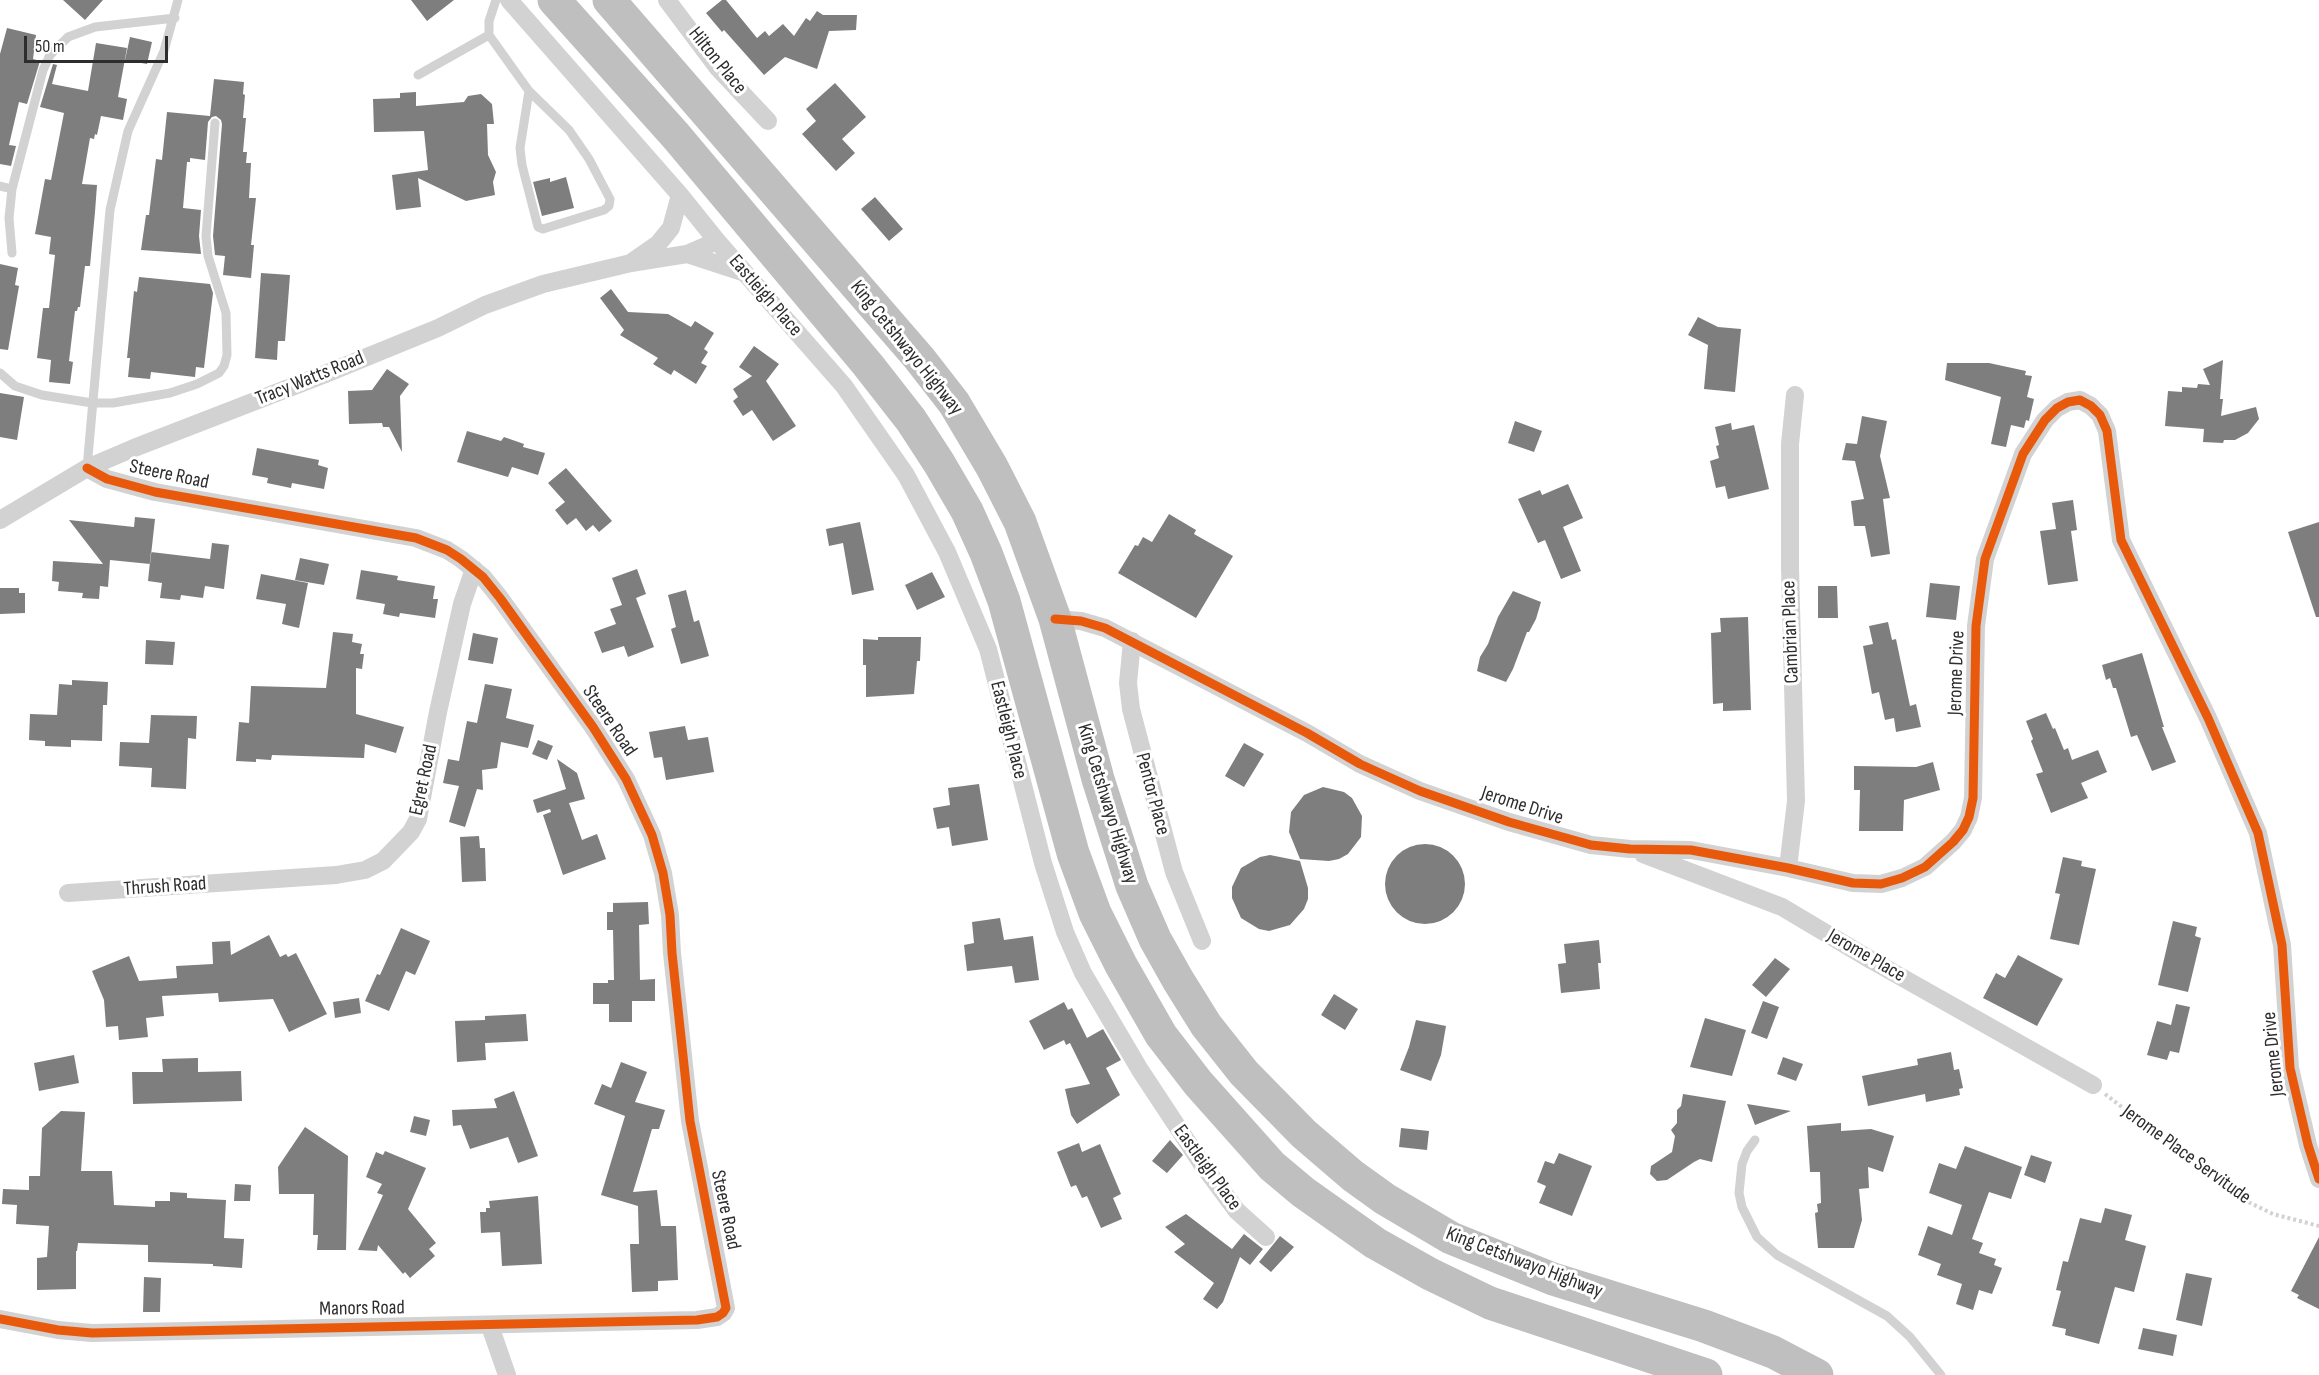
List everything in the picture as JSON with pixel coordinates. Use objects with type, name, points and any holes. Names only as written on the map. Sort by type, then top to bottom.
[{"type":"highway","name":"King Cetshwayo Highway","points":[[554,0],[676,136],[868,364],[911,420],[939,463],[967,511],[1004,601],[1073,853],[1095,913],[1121,965],[1161,1035],[1198,1083],[1272,1166],[1303,1192],[1375,1243],[1430,1274],[1490,1303],[1706,1375]]},
{"type":"highway","name":"King Cetshwayo Highway","points":[[609,0],[893,327],[954,403],[992,467],[1020,522],[1055,619],[1098,779],[1144,917],[1166,959],[1206,1025],[1269,1100],[1353,1176],[1385,1199],[1451,1238],[1553,1279],[1704,1326],[1773,1352],[1817,1375]]},
{"type":"street","points":[[509,0],[680,195],[717,241]]},
{"type":"street","name":"Hilton Place","points":[[667,0],[718,68],[768,121]]},
{"type":"street","name":"Tracy Watts Road","points":[[631,263],[658,244],[666,235],[671,228],[680,195]]},
{"type":"street","name":"Tracy Watts Road","points":[[0,520],[87,468],[438,328],[485,305],[543,284],[631,263],[687,254],[717,241]]},
{"type":"street","name":"Eastleigh Place","points":[[717,241],[844,386],[906,475],[947,552],[988,649],[1043,863],[1065,932],[1083,973],[1140,1070],[1203,1164],[1237,1211],[1266,1238]]},
{"type":"street","points":[[687,254],[744,273]]},
{"type":"street","name":"Cambrian Place","points":[[1788,868],[1796,801],[1790,567],[1790,444],[1796,395]]},
{"type":"street","name":"Jerome Drive","points":[[1055,619],[1080,621],[1105,628],[1307,733],[1360,764],[1420,791],[1557,837],[1591,845],[1630,849],[1691,850],[1853,883],[1881,884],[1902,878],[1925,867],[1953,842],[1963,830],[1969,817],[1973,798],[1976,626],[1986,559],[2023,454],[2044,420],[2057,408],[2068,402],[2080,400],[2100,415],[2107,431],[2121,540],[2208,718],[2258,833],[2282,945],[2290,1068],[2308,1145],[2319,1179]]},
{"type":"street","name":"Steere Road","points":[[87,468],[107,479],[155,492],[416,538],[447,550],[474,569],[500,598],[593,727],[626,779],[652,835],[663,873],[670,915],[690,1121],[698,1171],[721,1278],[726,1308],[723,1313]]},
{"type":"street","name":"Egret Road","points":[[262,880],[336,876],[364,870],[383,861],[411,832],[418,819],[438,712],[462,604],[474,569]]},
{"type":"street","name":"Pentor Place","points":[[1132,641],[1128,682],[1131,709],[1174,872],[1202,941]]},
{"type":"street","name":"Jerome Place","points":[[1630,849],[1782,907],[2093,1085]]},
{"type":"street","name":"Thrush Road","points":[[68,893],[262,880]]},
{"type":"street","name":"Manors Road","points":[[0,1318],[58,1330],[92,1333],[697,1320],[717,1317],[723,1313]]},
{"type":"street","points":[[490,1326],[507,1375]]},
{"type":"lane","points":[[87,468],[110,210],[128,131],[155,74],[178,0]]},
{"type":"lane","points":[[496,0],[489,21],[489,34],[529,91],[569,130],[589,159],[610,199],[609,206],[604,210],[543,230],[538,227],[522,165],[520,148],[529,91]]},
{"type":"lane","points":[[12,254],[9,218],[12,189],[43,70],[50,55],[68,37],[95,27],[174,18]]},
{"type":"lane","points":[[418,75],[489,34]]},
{"type":"lane","points":[[0,373],[15,386],[26,390],[92,404],[170,393],[219,373],[227,355],[226,313],[208,256],[206,236],[215,123]]},
{"type":"lane","points":[[0,186],[12,189]]},
{"type":"lane","points":[[1755,1140],[1742,1164],[1739,1193],[1742,1207],[1757,1237],[1777,1255],[1887,1316],[1910,1337],[1941,1375]]},
{"type":"building","points":[[63,0],[103,0],[85,20]]},
{"type":"building","points":[[411,0],[454,0],[427,21]]},
{"type":"building","points":[[722,0],[726,0],[757,38],[765,31],[769,36],[783,24],[794,36],[806,18],[810,21],[817,11],[823,15],[857,15],[856,30],[829,31],[817,69],[785,57],[764,75],[706,13]]},
{"type":"building","points":[[7,28],[36,35],[33,59],[40,61],[27,104],[19,102],[9,145],[16,146],[11,166],[0,164],[0,54]]},
{"type":"building","points":[[130,37],[152,42],[147,64],[125,60]]},
{"type":"building","points":[[96,43],[127,48],[118,97],[127,99],[123,120],[101,116],[97,135],[95,134],[94,139],[90,138],[82,184],[97,185],[90,266],[85,266],[80,307],[75,311],[69,361],[73,362],[70,384],[49,382],[51,360],[37,358],[43,308],[49,308],[55,255],[49,254],[51,237],[35,234],[45,179],[51,180],[64,113],[40,107],[53,64],[57,65],[52,84],[88,91]]},
{"type":"building","points":[[214,79],[244,82],[243,118],[246,118],[243,152],[247,152],[246,163],[251,163],[249,198],[256,198],[251,245],[254,245],[251,278],[223,275],[225,256],[215,255],[213,236],[222,124],[216,116],[208,122],[205,160],[190,158],[190,162],[187,162],[183,208],[201,210],[199,236],[201,254],[141,250],[146,215],[149,215],[156,159],[162,160],[167,112],[210,116]]},
{"type":"building","points":[[835,83],[866,117],[842,139],[855,153],[836,171],[802,134],[816,121],[806,109]]},
{"type":"building","points":[[416,92],[416,106],[464,102],[468,96],[481,94],[492,104],[494,124],[487,124],[488,155],[496,172],[493,182],[495,195],[466,201],[418,178],[421,207],[396,210],[392,175],[428,170],[424,131],[374,132],[373,99],[400,98],[400,93]]},
{"type":"building","points":[[566,177],[574,208],[542,216],[533,182],[550,178],[550,182]]},
{"type":"building","points":[[875,197],[903,229],[889,241],[861,209]]},
{"type":"building","points":[[0,264],[18,268],[15,285],[19,286],[8,350],[0,349]]},
{"type":"building","points":[[261,273],[290,275],[285,341],[278,341],[277,360],[255,358]]},
{"type":"building","points":[[139,277],[210,284],[213,293],[204,368],[196,367],[195,377],[151,372],[150,379],[128,377],[130,358],[127,358],[134,291],[137,292]]},
{"type":"building","points":[[611,289],[628,312],[668,314],[691,327],[695,321],[714,333],[704,349],[708,352],[701,363],[707,366],[696,384],[674,370],[671,375],[653,364],[658,358],[620,335],[624,330],[600,298]]},
{"type":"building","points":[[1698,317],[1718,327],[1741,329],[1735,392],[1704,389],[1708,345],[1688,335]]},
{"type":"building","points":[[754,346],[779,364],[766,381],[796,426],[773,441],[752,410],[743,416],[733,401],[738,397],[733,389],[752,376],[739,367]]},
{"type":"building","points":[[2223,360],[2221,416],[2256,407],[2259,419],[2248,433],[2235,440],[2224,440],[2223,443],[2203,442],[2204,429],[2165,426],[2168,391],[2182,392],[2182,387],[2197,388],[2198,384],[2210,385],[2203,369]]},
{"type":"building","points":[[1947,363],[1989,363],[2026,371],[2025,375],[2032,376],[2027,397],[2034,399],[2029,421],[2026,420],[2024,428],[2011,425],[2006,447],[1991,444],[2001,397],[1945,380]]},
{"type":"building","points":[[387,369],[409,384],[400,396],[402,452],[389,427],[383,427],[382,423],[349,424],[348,391],[372,390]]},
{"type":"building","points":[[0,393],[24,397],[17,440],[0,437]]},
{"type":"building","points":[[1862,416],[1887,421],[1880,456],[1890,498],[1883,499],[1890,554],[1871,557],[1865,526],[1854,526],[1851,501],[1864,499],[1855,461],[1842,460],[1846,443],[1857,444]]},
{"type":"building","points":[[1515,421],[1542,431],[1534,452],[1508,443]]},
{"type":"building","points":[[1731,423],[1732,430],[1754,425],[1769,489],[1728,499],[1725,486],[1716,488],[1710,461],[1719,458],[1715,427]]},
{"type":"building","points":[[467,431],[501,441],[504,437],[524,444],[523,447],[545,453],[538,475],[512,467],[508,477],[457,462]]},
{"type":"building","points":[[257,448],[319,460],[318,465],[328,468],[324,489],[292,483],[291,488],[267,483],[268,478],[252,475]]},
{"type":"building","points":[[566,468],[612,521],[599,532],[593,525],[586,531],[576,518],[567,525],[555,510],[565,502],[548,483]]},
{"type":"building","points":[[1568,484],[1583,518],[1563,527],[1581,571],[1561,579],[1545,540],[1538,543],[1518,499],[1540,490],[1542,495]]},
{"type":"building","points":[[2073,500],[2077,530],[2071,531],[2078,581],[2048,585],[2040,531],[2056,529],[2052,503]]},
{"type":"building","points":[[1169,514],[1196,530],[1194,534],[1233,556],[1196,618],[1118,573],[1135,545],[1138,546],[1143,537],[1152,542]]},
{"type":"building","points":[[135,517],[155,519],[150,564],[110,560],[108,587],[100,586],[99,599],[82,598],[83,593],[58,591],[59,582],[52,581],[53,561],[103,564],[69,520],[134,527]]},
{"type":"building","points":[[860,522],[874,590],[852,595],[843,543],[829,546],[826,529]]},
{"type":"building","points":[[2319,522],[2319,617],[2316,617],[2288,532]]},
{"type":"building","points":[[212,543],[229,545],[224,589],[205,586],[203,598],[181,595],[180,600],[160,598],[162,583],[148,581],[151,552],[210,559]]},
{"type":"building","points":[[300,558],[329,564],[324,585],[295,580]]},
{"type":"building","points":[[637,569],[646,594],[636,598],[654,647],[628,657],[624,646],[602,653],[594,632],[616,624],[610,609],[622,605],[612,578]]},
{"type":"building","points":[[361,570],[398,576],[397,580],[435,586],[433,599],[438,599],[435,618],[400,613],[399,617],[383,614],[385,604],[356,599]]},
{"type":"building","points":[[932,572],[945,597],[917,610],[905,585]]},
{"type":"building","points":[[261,574],[308,583],[299,628],[282,624],[286,604],[256,599]]},
{"type":"building","points":[[1930,583],[1960,586],[1956,620],[1926,617]]},
{"type":"building","points":[[1818,586],[1837,586],[1838,618],[1818,618]]},
{"type":"building","points":[[0,588],[19,588],[19,593],[25,593],[25,613],[0,614]]},
{"type":"building","points":[[686,590],[694,622],[699,620],[709,656],[681,664],[671,629],[676,627],[668,595]]},
{"type":"building","points":[[1513,591],[1541,602],[1536,619],[1527,632],[1506,682],[1477,671],[1480,657],[1488,644],[1498,617]]},
{"type":"building","points":[[1748,617],[1751,710],[1723,711],[1723,703],[1713,704],[1711,633],[1721,632],[1720,618]]},
{"type":"building","points":[[1888,622],[1892,640],[1896,639],[1910,706],[1916,704],[1921,727],[1896,732],[1894,718],[1885,720],[1879,692],[1872,694],[1863,646],[1873,644],[1869,626]]},
{"type":"building","points":[[333,632],[353,634],[352,642],[362,644],[360,654],[364,654],[362,669],[356,668],[356,714],[404,727],[396,753],[365,744],[364,758],[272,755],[271,760],[236,761],[239,722],[249,723],[251,686],[326,688]]},
{"type":"building","points":[[473,633],[498,638],[493,664],[468,660]]},
{"type":"building","points":[[878,637],[921,637],[920,661],[917,661],[914,694],[866,697],[863,639],[878,640]]},
{"type":"building","points":[[146,640],[175,642],[173,665],[145,664]]},
{"type":"building","points":[[2142,653],[2164,727],[2162,727],[2176,762],[2152,771],[2137,735],[2131,737],[2116,688],[2113,688],[2110,678],[2106,680],[2102,665]]},
{"type":"building","points":[[72,680],[108,682],[107,705],[103,705],[102,741],[71,740],[71,747],[45,746],[45,741],[29,740],[30,714],[57,715],[59,684],[72,685]]},
{"type":"building","points":[[485,684],[512,689],[506,718],[534,725],[528,748],[501,742],[497,768],[482,770],[483,790],[477,789],[465,827],[449,822],[459,786],[443,783],[448,759],[459,761],[467,721],[477,723]]},
{"type":"building","points":[[2046,713],[2064,750],[2068,748],[2072,760],[2098,750],[2107,772],[2081,783],[2088,798],[2051,813],[2036,774],[2043,772],[2026,721]]},
{"type":"building","points":[[151,715],[197,716],[196,739],[188,738],[186,789],[151,787],[152,768],[119,766],[120,742],[149,743]]},
{"type":"building","points":[[685,726],[688,740],[708,737],[714,772],[666,780],[662,757],[654,758],[649,732]]},
{"type":"building","points":[[538,740],[553,746],[547,760],[532,754]]},
{"type":"building","points":[[1244,743],[1264,754],[1244,787],[1225,776]]},
{"type":"building","points":[[557,759],[577,773],[585,799],[569,803],[582,840],[597,834],[606,859],[563,875],[543,815],[551,812],[550,809],[537,813],[533,800],[566,789]]},
{"type":"building","points":[[1933,762],[1940,790],[1904,800],[1903,831],[1859,831],[1860,790],[1854,790],[1854,766],[1916,767]]},
{"type":"building","points":[[979,784],[988,840],[952,846],[949,827],[937,829],[933,808],[950,805],[948,788]]},
{"type":"building","points":[[1323,787],[1344,792],[1352,798],[1362,816],[1361,837],[1348,854],[1339,859],[1329,861],[1300,859],[1289,832],[1291,812],[1304,795]]},
{"type":"building","points":[[479,836],[480,848],[485,848],[486,881],[462,882],[460,837]]},
{"type":"building","points":[[1425,844],[1440,847],[1453,856],[1462,869],[1465,884],[1462,899],[1453,912],[1440,921],[1425,924],[1410,921],[1397,912],[1388,899],[1385,884],[1388,869],[1397,856],[1410,847]]},
{"type":"building","points":[[1270,855],[1300,861],[1308,888],[1308,899],[1304,909],[1290,925],[1269,931],[1259,929],[1241,918],[1232,898],[1232,887],[1241,868],[1260,857]]},
{"type":"building","points":[[2063,857],[2082,861],[2081,866],[2096,869],[2079,945],[2050,939],[2060,894],[2055,893]]},
{"type":"building","points":[[648,902],[649,924],[639,925],[640,980],[655,979],[655,1001],[632,1001],[632,1022],[609,1022],[609,1004],[593,1004],[593,983],[608,983],[608,980],[614,980],[613,930],[607,930],[607,912],[613,912],[613,903]]},
{"type":"building","points":[[1000,918],[1004,940],[1033,936],[1039,980],[1015,983],[1012,966],[967,971],[964,945],[974,943],[972,922]]},
{"type":"building","points":[[2173,921],[2197,927],[2195,936],[2201,938],[2188,992],[2158,985]]},
{"type":"building","points":[[401,928],[430,941],[415,975],[406,971],[389,1011],[365,1001],[377,974],[380,975]]},
{"type":"building","points":[[269,935],[280,957],[286,954],[288,957],[296,953],[327,1014],[289,1032],[273,999],[219,1002],[218,993],[162,996],[164,1016],[146,1018],[148,1037],[119,1040],[118,1026],[106,1027],[104,1000],[92,971],[129,956],[139,981],[177,978],[176,966],[213,964],[212,942],[230,941],[231,955]]},
{"type":"building","points":[[1599,940],[1600,989],[1561,993],[1558,964],[1566,963],[1564,944]]},
{"type":"building","points":[[2018,955],[2063,979],[2037,1026],[1983,998],[1996,973],[2005,978]]},
{"type":"building","points":[[1775,958],[1790,969],[1766,997],[1752,985]]},
{"type":"building","points":[[1334,994],[1358,1009],[1345,1030],[1321,1015]]},
{"type":"building","points":[[359,998],[361,1013],[335,1018],[333,1002]]},
{"type":"building","points":[[1763,1001],[1779,1007],[1767,1039],[1751,1033]]},
{"type":"building","points":[[1064,1002],[1068,1010],[1072,1008],[1087,1038],[1103,1029],[1121,1060],[1106,1068],[1120,1095],[1077,1124],[1071,1115],[1065,1089],[1090,1084],[1070,1043],[1066,1045],[1064,1040],[1044,1050],[1029,1021]]},
{"type":"building","points":[[2176,1004],[2190,1007],[2179,1053],[2170,1051],[2167,1060],[2147,1055],[2157,1021],[2171,1025]]},
{"type":"building","points":[[526,1014],[528,1041],[485,1043],[486,1060],[457,1062],[455,1021],[485,1020],[485,1016]]},
{"type":"building","points":[[1705,1018],[1746,1030],[1732,1076],[1690,1067]]},
{"type":"building","points":[[1416,1020],[1446,1026],[1441,1055],[1431,1081],[1400,1070]]},
{"type":"building","points":[[1951,1052],[1954,1070],[1959,1069],[1963,1088],[1959,1089],[1960,1095],[1926,1102],[1925,1094],[1868,1106],[1862,1076],[1918,1065],[1917,1059]]},
{"type":"building","points":[[74,1055],[79,1083],[39,1091],[34,1063]]},
{"type":"building","points":[[1783,1057],[1803,1064],[1796,1081],[1777,1074]]},
{"type":"building","points":[[198,1058],[198,1072],[241,1071],[242,1101],[133,1104],[132,1072],[163,1072],[162,1059]]},
{"type":"building","points":[[621,1062],[647,1072],[635,1102],[665,1110],[659,1129],[652,1129],[633,1192],[657,1190],[661,1226],[676,1226],[678,1280],[658,1281],[658,1291],[632,1292],[630,1244],[639,1244],[638,1206],[601,1195],[625,1116],[594,1104],[602,1084],[611,1088]]},
{"type":"building","points":[[514,1091],[538,1156],[518,1163],[508,1137],[470,1149],[461,1125],[453,1126],[452,1110],[497,1108],[494,1099]]},
{"type":"building","points":[[1683,1094],[1726,1101],[1712,1162],[1700,1159],[1667,1180],[1657,1181],[1650,1174],[1651,1166],[1672,1152],[1675,1136],[1671,1130],[1677,1123],[1677,1110],[1681,1106]]},
{"type":"building","points":[[1747,1104],[1791,1111],[1755,1125]]},
{"type":"building","points":[[61,1111],[85,1112],[81,1171],[112,1171],[114,1205],[155,1207],[155,1201],[170,1201],[170,1192],[187,1193],[187,1198],[226,1200],[224,1238],[244,1239],[242,1268],[213,1266],[213,1264],[148,1262],[148,1245],[78,1243],[76,1289],[37,1290],[37,1258],[47,1257],[49,1226],[16,1224],[17,1205],[2,1204],[3,1189],[29,1190],[29,1176],[40,1176],[42,1128]]},
{"type":"building","points":[[414,1116],[430,1120],[426,1136],[410,1132]]},
{"type":"building","points":[[1841,1123],[1841,1131],[1871,1129],[1894,1136],[1883,1172],[1868,1167],[1869,1188],[1859,1189],[1862,1220],[1854,1248],[1818,1248],[1815,1213],[1818,1212],[1817,1204],[1821,1203],[1820,1172],[1810,1172],[1807,1126]]},
{"type":"building","points":[[305,1127],[348,1156],[346,1250],[317,1250],[318,1235],[313,1235],[314,1194],[279,1194],[278,1167]]},
{"type":"building","points":[[1401,1128],[1429,1131],[1427,1150],[1399,1147]]},
{"type":"building","points":[[1170,1140],[1183,1155],[1167,1173],[1152,1161]]},
{"type":"building","points":[[1079,1143],[1082,1152],[1100,1144],[1121,1194],[1113,1198],[1122,1219],[1101,1228],[1087,1196],[1082,1198],[1076,1185],[1071,1187],[1057,1152]]},
{"type":"building","points":[[1965,1146],[2022,1167],[2011,1199],[1989,1192],[1972,1239],[1983,1243],[1979,1253],[1996,1259],[1994,1265],[2002,1268],[1992,1294],[1979,1290],[1973,1310],[1956,1304],[1962,1284],[1937,1275],[1941,1264],[1918,1255],[1928,1226],[1952,1235],[1962,1205],[1929,1193],[1939,1163],[1956,1169]]},
{"type":"building","points":[[385,1151],[426,1168],[408,1209],[436,1243],[429,1249],[435,1256],[410,1278],[405,1272],[403,1274],[378,1245],[377,1251],[358,1250],[383,1195],[377,1193],[382,1184],[366,1177],[376,1152],[383,1155]]},
{"type":"building","points":[[1559,1153],[1592,1166],[1572,1216],[1539,1203],[1546,1186],[1537,1182],[1545,1161],[1554,1164]]},
{"type":"building","points":[[2031,1155],[2052,1162],[2045,1183],[2024,1175]]},
{"type":"building","points":[[235,1184],[251,1185],[250,1201],[234,1201]]},
{"type":"building","points":[[538,1196],[542,1264],[502,1266],[500,1232],[481,1233],[480,1212],[486,1212],[486,1208],[490,1208],[489,1201]]},
{"type":"building","points":[[2105,1208],[2132,1215],[2125,1240],[2146,1246],[2134,1292],[2115,1287],[2099,1344],[2065,1335],[2066,1329],[2052,1326],[2061,1291],[2056,1290],[2063,1261],[2068,1262],[2080,1218],[2101,1223]]},
{"type":"building","points":[[1186,1214],[1232,1249],[1244,1234],[1263,1249],[1250,1265],[1240,1257],[1223,1302],[1217,1309],[1203,1299],[1214,1283],[1174,1252],[1185,1244],[1165,1227]]},
{"type":"building","points":[[1280,1236],[1294,1247],[1271,1272],[1259,1262]]},
{"type":"building","points":[[2319,1237],[2319,1309],[2297,1298],[2299,1295],[2291,1291]]},
{"type":"building","points":[[2186,1273],[2212,1278],[2202,1326],[2176,1320]]},
{"type":"building","points":[[144,1277],[161,1278],[160,1312],[143,1312]]},
{"type":"building","points":[[2143,1328],[2177,1335],[2173,1356],[2138,1349]]},
{"type":"cycle path","points":[[1055,619],[1081,621],[1105,628],[1307,733],[1360,764],[1420,791],[1509,822],[1591,845],[1630,849],[1691,850],[1853,883],[1881,884],[1902,878],[1925,867],[1953,842],[1963,830],[1969,817],[1973,798],[1976,626],[1985,559],[2023,454],[2045,420],[2057,408],[2068,402],[2080,400],[2100,415],[2107,431],[2121,540],[2208,718],[2258,833],[2282,945],[2290,1068],[2308,1145],[2319,1179]]},
{"type":"cycle path","points":[[0,1319],[58,1330],[92,1333],[697,1320],[717,1317],[726,1308],[690,1121],[670,915],[663,873],[652,835],[626,779],[593,727],[500,598],[483,577],[461,559],[447,550],[416,538],[155,492],[107,479],[87,468]]}]
